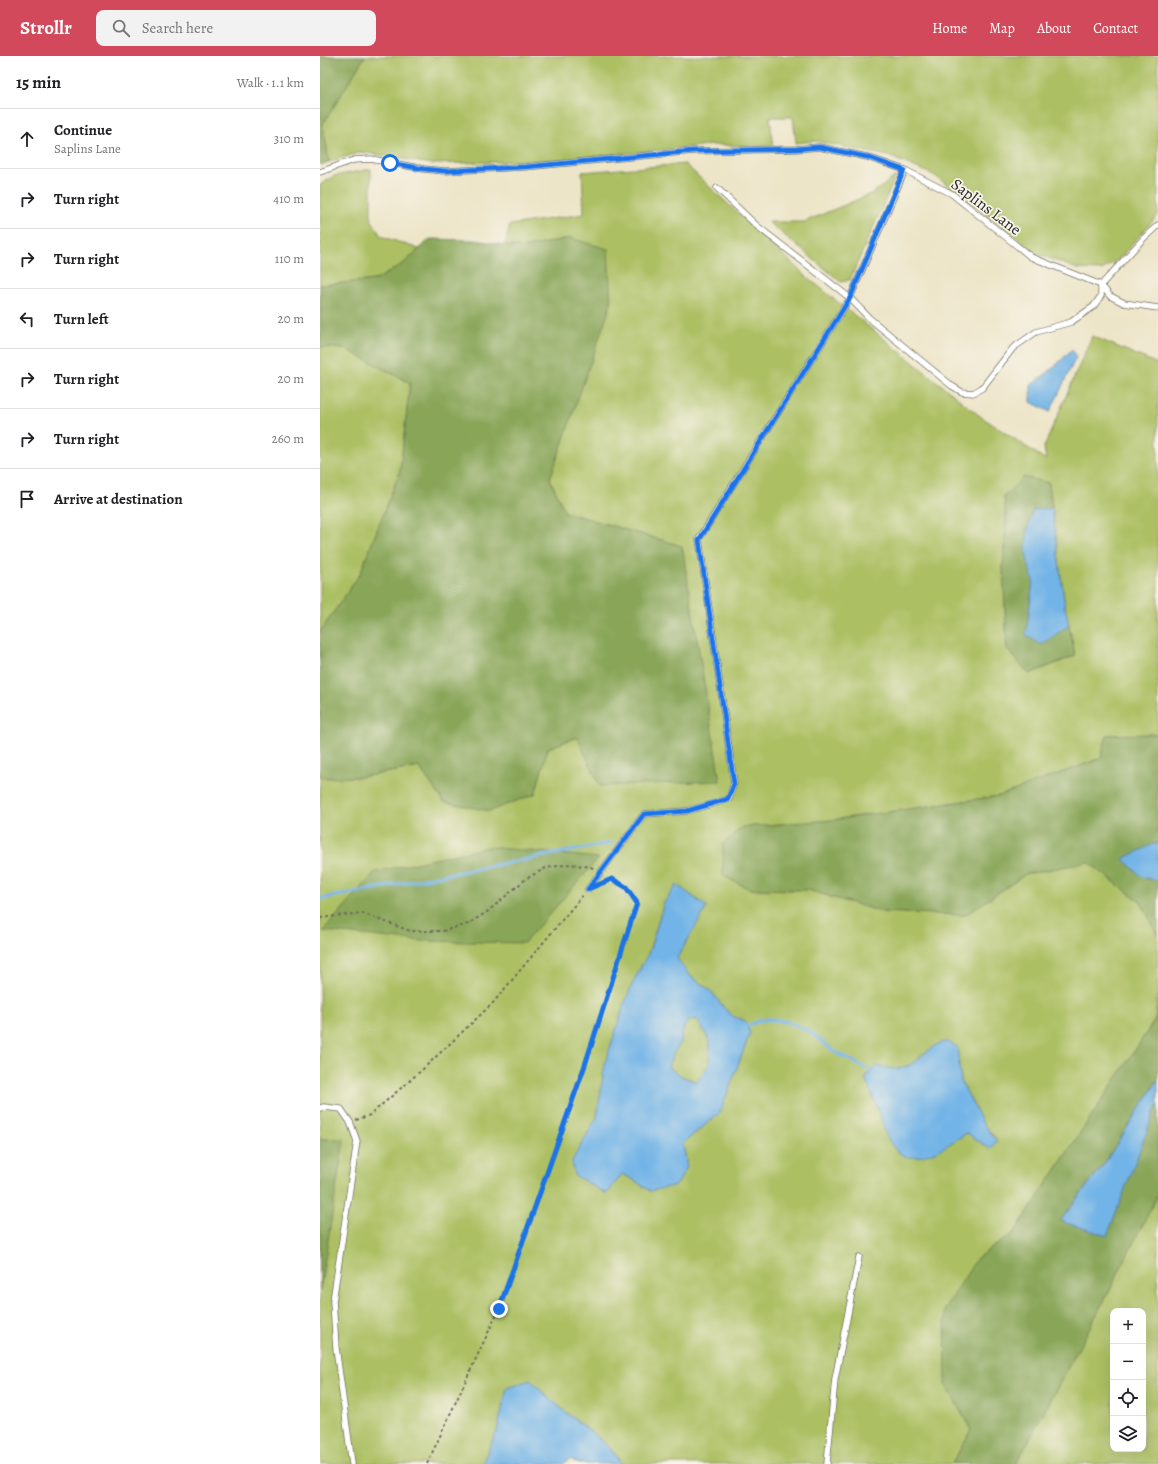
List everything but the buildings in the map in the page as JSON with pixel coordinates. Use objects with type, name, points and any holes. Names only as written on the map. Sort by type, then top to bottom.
[{"type":"lane","name":"Saplins Lane","points":[[320,172],[360,159],[371,159],[424,169],[445,171],[525,167],[694,151],[796,149],[819,147],[867,157],[904,170],[952,194],[1031,257],[1101,285]]},
{"type":"lane","points":[[588,889],[644,814],[687,811],[728,799],[734,784],[699,540],[850,298],[904,170]]},
{"type":"lane","points":[[717,188],[757,226],[850,298],[869,318],[952,386],[962,392],[973,393],[982,388],[1013,348],[1018,344],[1036,332],[1071,322],[1093,307],[1101,296],[1101,285],[1143,239],[1158,225]]},
{"type":"lane","points":[[1101,285],[1110,296],[1124,303],[1158,308]]},
{"type":"lane","points":[[320,1108],[341,1109],[350,1122],[357,1141],[333,1301],[336,1348],[352,1464]]},
{"type":"lane","points":[[827,1464],[835,1378],[859,1257]]},
{"type":"path","points":[[320,918],[362,913],[410,931],[443,931],[468,924],[487,912],[527,878],[546,868],[570,864],[591,867],[600,873]]},
{"type":"path","points":[[350,1122],[370,1115],[423,1069],[492,1004],[588,889],[612,879],[626,887],[637,903],[585,1065],[499,1309],[427,1464]]},
{"type":"green space","points":[[320,56],[365,56],[323,124],[329,162],[320,165]]},
{"type":"green space","points":[[365,56],[1158,56],[1158,215],[1119,259],[1102,270],[1077,269],[1038,254],[934,175],[888,156],[815,141],[796,143],[793,117],[770,117],[773,146],[711,145],[558,160],[432,164],[361,152],[329,162],[323,124]]},
{"type":"green space","points":[[685,164],[808,278],[980,416],[1046,460],[1044,447],[1092,336],[1158,364],[1158,734],[1107,735],[1101,758],[999,796],[832,820],[742,827],[724,876],[750,889],[808,890],[882,912],[965,915],[1026,874],[1088,862],[1141,902],[1158,936],[1158,995],[1155,1020],[1014,1233],[977,1258],[946,1385],[971,1430],[952,1464],[621,1464],[616,1455],[530,1380],[507,1388],[497,1431],[482,1464],[320,1464],[320,778],[360,777],[419,767],[444,802],[535,794],[548,748],[577,737],[682,546],[565,512],[550,479],[570,238],[522,248],[505,245],[510,225],[584,214],[582,172]],"holes":[[[1049,483],[1065,607],[1075,656],[1029,674],[1007,649],[1003,567],[1006,521],[1004,496]],[[677,885],[707,907],[676,958],[689,975],[711,991],[724,1008],[734,1017],[744,1020],[750,1033],[720,1113],[683,1143],[687,1167],[650,1191],[622,1174],[606,1194],[575,1175],[572,1161],[597,1117],[605,1063],[625,1002],[633,982],[649,952],[664,903]],[[957,1047],[961,1081],[984,1125],[997,1140],[990,1149],[967,1133],[934,1152],[877,1108],[865,1078],[876,1066],[897,1069],[910,1065],[923,1053]]]},
{"type":"green space","points":[[371,169],[371,219],[381,236],[419,249],[404,263],[376,280],[320,285],[320,185],[334,176]]},
{"type":"green space","points":[[896,176],[850,280],[841,282],[768,222],[804,222],[873,193]]},
{"type":"green space","points":[[570,238],[608,249],[611,304],[550,479],[565,512],[682,546],[720,781],[600,786],[577,737],[548,748],[535,794],[490,811],[444,802],[419,767],[360,777],[320,778],[320,632],[360,574],[400,471],[410,383],[346,349],[320,347],[320,285],[376,280],[404,263],[430,239],[475,240],[522,248]]},
{"type":"green space","points":[[320,347],[346,349],[410,383],[400,471],[360,574],[320,632]]},
{"type":"green space","points":[[1024,477],[1049,483],[1052,508],[1033,510],[1026,554],[1033,581],[1029,608],[1041,644],[1069,625],[1075,655],[1029,674],[1007,649],[1003,567],[1006,521],[1004,496]]},
{"type":"green space","points":[[1158,734],[1158,844],[1153,844],[1142,877],[1158,881],[1158,936],[1141,902],[1088,862],[1026,874],[965,915],[882,912],[808,890],[750,889],[723,876],[723,844],[742,827],[832,820],[999,796],[1101,758],[1107,735]]},
{"type":"green space","points":[[489,847],[599,858],[524,943],[421,941],[323,931],[375,872]]},
{"type":"green space","points":[[1158,995],[1158,1080],[1104,1164],[1060,1221],[1158,1106],[1158,1194],[1105,1299],[1016,1464],[952,1464],[971,1430],[946,1385],[945,1309],[977,1258],[1014,1233],[1155,1020]]},
{"type":"green space","points":[[697,1019],[710,1041],[709,1064],[698,1082],[683,1077],[668,1067],[673,1054],[681,1042],[683,1029],[688,1021]]},
{"type":"green space","points":[[320,1139],[344,1139],[320,1291]]},
{"type":"green space","points":[[1158,1194],[1158,1464],[1016,1464],[1105,1299]]},
{"type":"water","points":[[1072,349],[1076,357],[1050,412],[1031,402],[1031,385],[1053,368]]},
{"type":"water","points":[[1052,508],[1065,607],[1069,625],[1041,645],[1026,635],[1033,581],[1026,554],[1027,532],[1033,510]]},
{"type":"water","points":[[1153,844],[1158,844],[1158,881],[1142,877],[1123,859]]},
{"type":"water","points":[[677,885],[707,907],[677,958],[689,975],[711,991],[724,1008],[734,1017],[744,1020],[750,1033],[720,1113],[683,1143],[687,1167],[677,1185],[650,1191],[622,1174],[607,1194],[574,1175],[572,1161],[597,1117],[605,1063],[625,1002],[633,982],[649,952],[664,903]],"holes":[[[697,1019],[710,1042],[709,1064],[697,1082],[683,1077],[668,1067],[673,1054],[681,1042],[683,1029],[688,1021]]]},
{"type":"water","points":[[943,1042],[949,1042],[957,1047],[961,1081],[984,1125],[997,1141],[990,1149],[967,1133],[930,1154],[917,1157],[908,1157],[900,1154],[889,1141],[865,1078],[876,1066],[898,1069],[910,1065],[931,1048]]},
{"type":"water","points":[[1158,1080],[1158,1106],[1155,1110],[1107,1236],[1060,1221],[1104,1164]]},
{"type":"water","points":[[530,1380],[552,1400],[591,1431],[607,1446],[621,1464],[580,1464],[570,1459],[563,1464],[482,1464],[497,1431],[507,1388]]},
{"type":"waterway","points":[[320,899],[611,843]]},
{"type":"waterway","points":[[747,1026],[769,1019],[788,1022],[809,1031],[835,1052],[871,1071]]},
{"type":"route","points":[[390,163],[445,171],[525,167],[694,151],[796,149],[819,147],[867,157],[904,170],[850,298],[699,540],[734,784],[728,799],[687,811],[644,814],[588,889],[612,879],[626,887],[637,903],[585,1065],[499,1309]]}]
